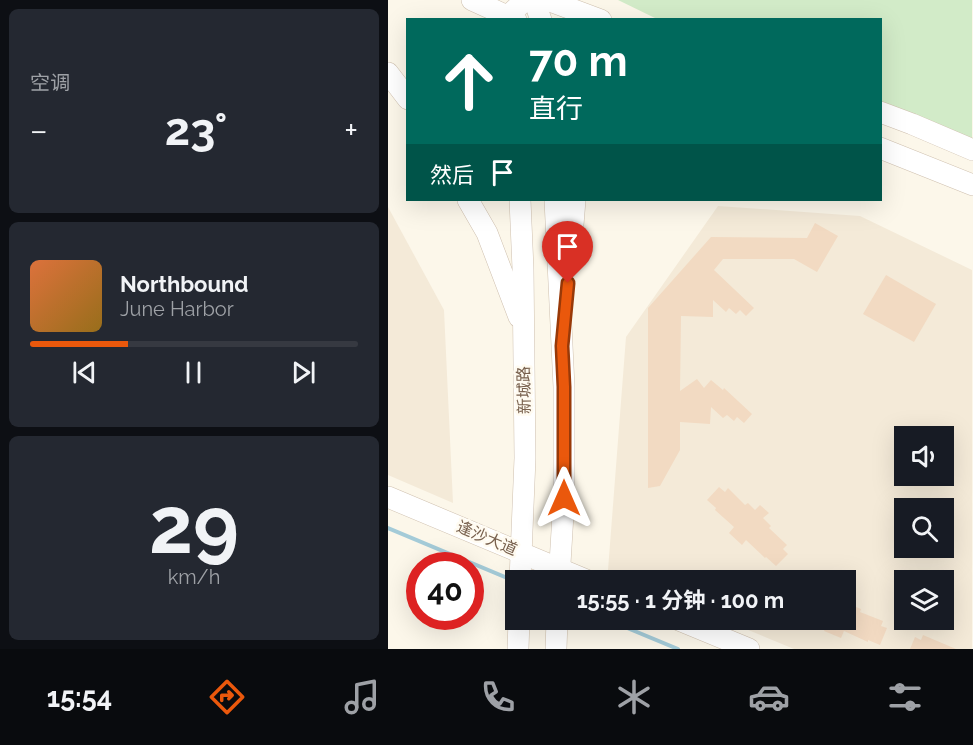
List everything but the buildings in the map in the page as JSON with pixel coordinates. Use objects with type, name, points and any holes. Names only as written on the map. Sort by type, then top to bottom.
[{"type":"street","points":[[472,0],[511,18],[525,0]]},
{"type":"street","points":[[534,0],[540,18]]},
{"type":"street","points":[[547,0],[596,18]]},
{"type":"street","points":[[388,73],[406,96]]},
{"type":"street","points":[[882,113],[973,150]]},
{"type":"street","points":[[882,149],[973,185]]},
{"type":"street","points":[[882,157],[942,172]]},
{"type":"street","points":[[469,201],[487,233],[524,329]]},
{"type":"street","name":"新城路","points":[[520,201],[525,458],[520,570]]},
{"type":"street","points":[[555,201],[564,387],[564,498],[560,570]]},
{"type":"street","points":[[562,346],[575,201]]},
{"type":"street","name":"逢沙大道","points":[[388,496],[521,553],[551,570]]},
{"type":"street","points":[[518,649],[519,630]]},
{"type":"street","points":[[556,649],[557,630]]},
{"type":"street","points":[[703,630],[749,649]]},
{"type":"shaded area","points":[[718,206],[860,216],[972,270],[972,649],[794,649],[748,630],[856,630],[856,570],[608,570],[626,337]]},
{"type":"shaded area","points":[[388,207],[444,310],[453,503],[388,475]]},
{"type":"green space","points":[[618,0],[972,0],[972,143],[882,109],[882,18],[655,18]]},
{"type":"waterway","points":[[388,528],[505,577]]},
{"type":"waterway","points":[[632,630],[678,649]]},
{"type":"route","points":[[564,498],[562,346],[568,283]]}]
